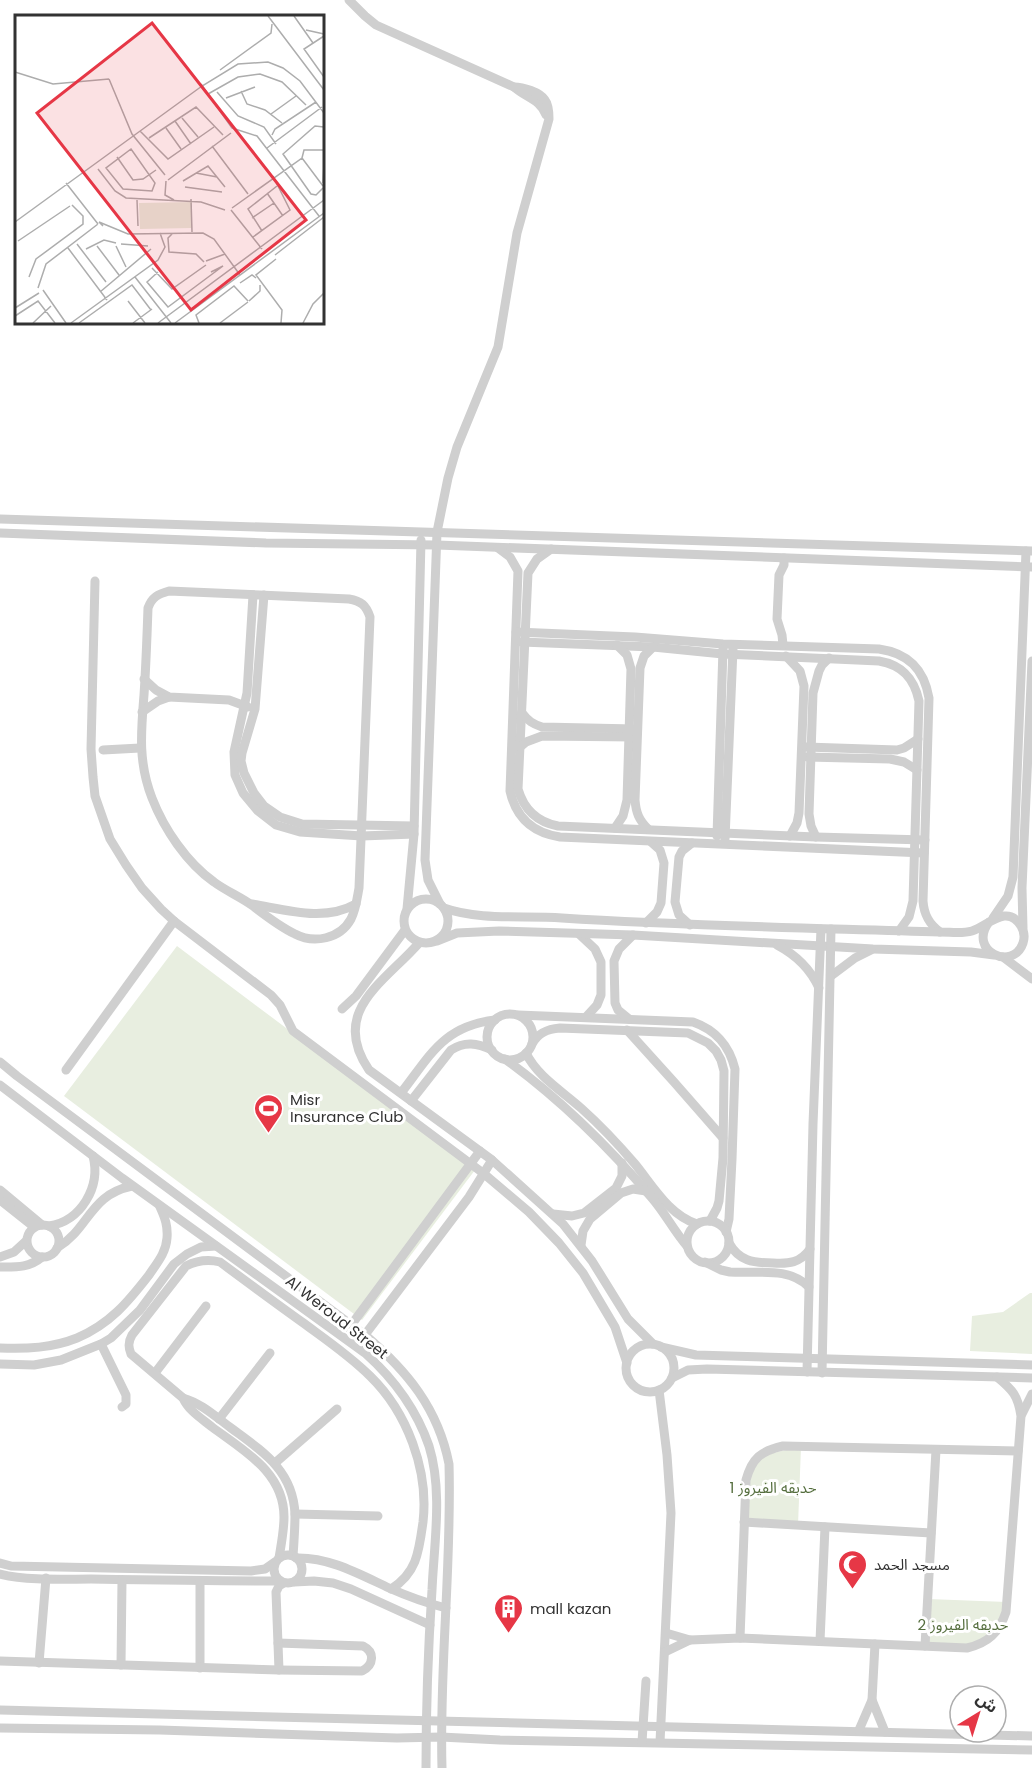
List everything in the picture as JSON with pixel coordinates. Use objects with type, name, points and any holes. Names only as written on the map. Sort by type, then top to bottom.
[{"type":"street","points":[[349,0],[371,22],[383,29],[514,87],[541,105],[548,124],[517,233],[498,347],[458,447],[448,478],[437,532],[425,860],[429,880],[447,914],[448,926],[437,941]]},
{"type":"street","points":[[0,519],[1029,551],[1013,877],[1008,896],[983,933],[983,940],[985,946],[1032,979]]},
{"type":"street","points":[[96,522],[96,537]]},
{"type":"street","points":[[422,531],[414,830],[412,870],[407,909],[403,919],[405,930],[419,943],[428,944],[457,933],[477,931],[633,935],[873,950],[971,952],[1008,957],[1018,951],[1024,941],[1022,888],[1032,661]]},
{"type":"street","points":[[0,533],[437,545],[1029,567]]},
{"type":"street","points":[[496,547],[510,557],[518,571],[522,713],[518,789],[521,799],[532,815],[558,826],[920,840]]},
{"type":"street","points":[[551,549],[537,559],[528,573],[520,637],[510,791],[517,811],[531,826],[549,835],[651,842],[919,853]]},
{"type":"street","points":[[783,645],[777,619],[779,576],[784,565],[784,558]]},
{"type":"street","points":[[95,581],[91,749],[95,796],[110,839],[126,865],[142,888],[174,921],[271,995],[280,1005],[289,1026],[297,1035],[483,1173],[529,1212],[559,1243],[592,1288],[615,1327],[627,1363],[627,1376],[635,1386],[646,1392],[659,1390],[672,1378],[698,1369],[1032,1378]]},
{"type":"street","points":[[169,591],[253,595],[356,600],[368,610],[370,617],[359,888],[356,904],[348,923],[339,932],[328,937],[317,939],[302,937],[211,880],[190,860],[162,821],[145,778],[140,748],[148,608],[151,600],[158,594],[169,591]]},
{"type":"street","points":[[252,693],[253,595]]},
{"type":"street","points":[[264,596],[241,761],[254,794],[264,806],[280,817],[302,824],[362,830],[414,830]]},
{"type":"street","points":[[520,637],[654,647],[728,649],[783,645],[879,649],[900,654],[909,660],[925,682],[929,698],[919,853],[912,910],[899,931]]},
{"type":"street","points":[[520,637],[635,637],[786,656],[889,663],[906,673],[915,686],[919,701],[917,770],[920,840]]},
{"type":"street","points":[[617,645],[627,655],[631,669],[636,810],[638,817],[648,829]]},
{"type":"street","points":[[615,828],[625,809],[640,668],[644,656],[654,647]]},
{"type":"street","points":[[790,836],[800,813],[814,686],[822,665],[832,658],[836,648]]},
{"type":"street","points":[[721,844],[728,649]]},
{"type":"street","points":[[786,656],[803,678],[809,814],[816,837]]},
{"type":"street","points":[[144,679],[156,690],[169,697]]},
{"type":"street","points":[[915,686],[925,682]]},
{"type":"street","points":[[229,700],[252,693]]},
{"type":"street","points":[[142,712],[158,701],[169,697],[229,700],[250,708]]},
{"type":"street","points":[[522,713],[534,724],[542,727],[633,733]]},
{"type":"street","points":[[520,747],[542,736],[633,733]]},
{"type":"street","points":[[806,752],[897,750],[918,739]]},
{"type":"street","points":[[103,750],[140,748]]},
{"type":"street","points":[[806,752],[890,759],[904,762],[917,770]]},
{"type":"street","points":[[646,924],[662,903],[664,862],[660,850],[651,842]]},
{"type":"street","points":[[690,925],[679,915],[675,902],[679,857],[682,851],[692,843]]},
{"type":"street","points":[[919,853],[924,910],[933,926],[940,932]]},
{"type":"street","points":[[407,909],[415,902],[425,899],[460,913],[478,915],[556,917],[646,924],[940,932],[966,932],[975,930],[998,917],[1008,917],[1018,922],[1032,947]]},
{"type":"street","points":[[250,903],[287,911],[317,914],[345,910],[356,904]]},
{"type":"street","points":[[280,925],[282,916],[287,911]]},
{"type":"street","points":[[332,913],[339,932]]},
{"type":"street","points":[[66,1070],[174,921]]},
{"type":"street","points":[[807,1372],[813,1124],[821,929]]},
{"type":"street","points":[[822,1372],[831,929]]},
{"type":"street","points":[[342,1009],[356,996],[405,930]]},
{"type":"street","points":[[579,934],[595,949],[601,962],[601,995],[597,1005],[586,1017]]},
{"type":"street","points":[[629,1019],[618,1010],[615,1004],[614,961],[623,944],[633,935]]},
{"type":"street","points":[[419,943],[360,1006],[356,1023],[357,1043],[369,1070],[492,1160],[553,1214],[581,1245],[628,1319],[657,1346],[666,1350],[673,1360],[672,1378]]},
{"type":"street","points":[[775,944],[807,968],[820,990]]},
{"type":"street","points":[[831,976],[855,958],[873,950]]},
{"type":"street","points":[[401,1093],[440,1043],[450,1035],[471,1024],[495,1020],[504,1015],[693,1022],[721,1039],[732,1058],[735,1069],[729,1212],[726,1232],[729,1243],[736,1254],[754,1263],[792,1263],[806,1255],[810,1249]]},
{"type":"street","points":[[518,1015],[531,1027],[533,1038],[529,1048],[530,1060],[539,1072],[583,1110],[621,1148],[673,1210],[688,1221],[697,1224],[710,1221],[720,1225],[726,1232]]},
{"type":"street","points":[[495,1020],[488,1034],[488,1040],[495,1054],[505,1059],[572,1114],[622,1163],[646,1191],[692,1255],[700,1261],[711,1263],[725,1254],[729,1243]]},
{"type":"street","points":[[505,1059],[517,1058],[540,1034],[553,1029],[688,1033],[708,1043],[716,1051],[724,1071],[719,1201],[710,1221]]},
{"type":"street","points":[[627,1030],[723,1138]]},
{"type":"street","points":[[411,1101],[445,1057],[458,1045],[475,1043],[492,1050]]},
{"type":"street","name":"Al Weroud Street","points":[[0,1062],[365,1335],[393,1361],[422,1397],[438,1424],[449,1464],[446,1608],[440,1721],[442,1768]]},
{"type":"street","name":"Al Weroud Street","points":[[0,1085],[132,1186],[343,1337],[386,1372],[405,1395],[419,1420],[429,1447],[435,1475],[436,1504],[426,1720],[426,1768]]},
{"type":"street","points":[[34,1110],[45,1097]]},
{"type":"street","points":[[343,1337],[480,1151]]},
{"type":"street","points":[[42,1257],[31,1252],[27,1241],[28,1233],[71,1217],[90,1195],[96,1176],[93,1156]]},
{"type":"street","points":[[356,1347],[469,1197],[492,1160]]},
{"type":"street","points":[[553,1214],[572,1216],[584,1213],[616,1188],[622,1176],[622,1163]]},
{"type":"street","points":[[0,1267],[26,1266],[52,1254],[75,1234],[104,1197],[132,1186]]},
{"type":"street","points":[[0,1190],[42,1226]]},
{"type":"street","points":[[581,1245],[583,1231],[590,1219],[626,1190],[646,1191]]},
{"type":"street","points":[[0,1200],[57,1233],[59,1241],[57,1248]]},
{"type":"street","points":[[0,1348],[32,1349],[55,1345],[78,1337],[113,1317],[129,1302],[162,1256],[167,1239],[167,1220],[159,1205]]},
{"type":"street","points":[[687,1246],[690,1231],[697,1224]]},
{"type":"street","points":[[0,1257],[14,1252],[27,1241]]},
{"type":"street","points":[[0,1364],[34,1365],[61,1360],[101,1344],[111,1338],[140,1310],[174,1264],[201,1247],[216,1246]]},
{"type":"street","points":[[286,1582],[274,1572],[284,1520],[284,1505],[273,1479],[264,1468],[197,1416],[183,1398],[131,1354],[128,1345],[186,1266],[193,1262],[211,1260],[220,1262],[338,1348],[371,1376],[394,1406],[414,1448],[423,1494],[422,1528],[415,1563],[410,1574],[391,1589]]},
{"type":"street","points":[[705,1262],[730,1272],[783,1273],[797,1278],[809,1287]]},
{"type":"street","points":[[155,1373],[206,1306]]},
{"type":"street","points":[[101,1344],[126,1395],[126,1404],[123,1407]]},
{"type":"street","points":[[627,1363],[630,1355],[644,1345],[696,1355],[1032,1365]]},
{"type":"street","points":[[219,1419],[270,1353]]},
{"type":"street","points":[[666,1633],[690,1640],[740,1638],[967,1648],[988,1640],[1003,1623],[1006,1612],[1021,1416],[1018,1400],[1010,1387],[997,1377]]},
{"type":"street","points":[[659,1390],[670,1484],[660,1742]]},
{"type":"street","points":[[1021,1416],[1032,1394]]},
{"type":"street","points":[[183,1398],[193,1400],[275,1463],[290,1488],[295,1514],[295,1557],[302,1569],[301,1574],[279,1586],[276,1592],[279,1670]]},
{"type":"street","points":[[275,1463],[337,1409]]},
{"type":"street","points":[[243,1451],[250,1442]]},
{"type":"street","points":[[740,1638],[746,1480],[750,1467],[758,1456],[770,1449],[783,1446],[1018,1451]]},
{"type":"street","points":[[925,1646],[936,1450]]},
{"type":"street","points":[[295,1514],[378,1516]]},
{"type":"street","points":[[744,1522],[931,1533]]},
{"type":"street","points":[[820,1641],[825,1527]]},
{"type":"street","points":[[0,1563],[11,1566],[251,1571],[265,1569],[288,1555],[338,1565],[391,1589],[446,1608]]},
{"type":"street","points":[[0,1574],[122,1580],[323,1582],[351,1588],[430,1625]]},
{"type":"street","points":[[39,1663],[46,1578]]},
{"type":"street","points":[[121,1665],[122,1580]]},
{"type":"street","points":[[200,1581],[200,1668]]},
{"type":"street","points":[[664,1652],[690,1640]]},
{"type":"street","points":[[0,1661],[362,1671],[369,1666],[372,1659],[370,1651],[363,1646],[278,1643]]},
{"type":"street","points":[[860,1730],[872,1700],[874,1644]]},
{"type":"street","points":[[642,1742],[646,1681]]},
{"type":"street","points":[[872,1700],[885,1732]]},
{"type":"street","points":[[0,1710],[1032,1736]]},
{"type":"street","points":[[0,1728],[1032,1750]]},
{"type":"green space","name":"Misr Insurance Club","points":[[177,946],[475,1170],[362,1320],[64,1096]]},
{"type":"green space","points":[[1032,1293],[1032,1354],[970,1351],[972,1316],[1003,1312]]},
{"type":"green space","name":"حدبقه الفيروز 1","points":[[801,1447],[798,1525],[744,1522],[746,1480],[758,1456]]},
{"type":"green space","name":"حدبقه الفيروز 2","points":[[928,1599],[1007,1602],[1003,1623],[978,1645],[925,1646]]},
{"type":"place","name":"Misr Insurance Club","points":[[269,1134]]},
{"type":"place","name":"مسجد الحمد","points":[[853,1590]]},
{"type":"place","name":"mall kazan","points":[[509,1634]]}]
